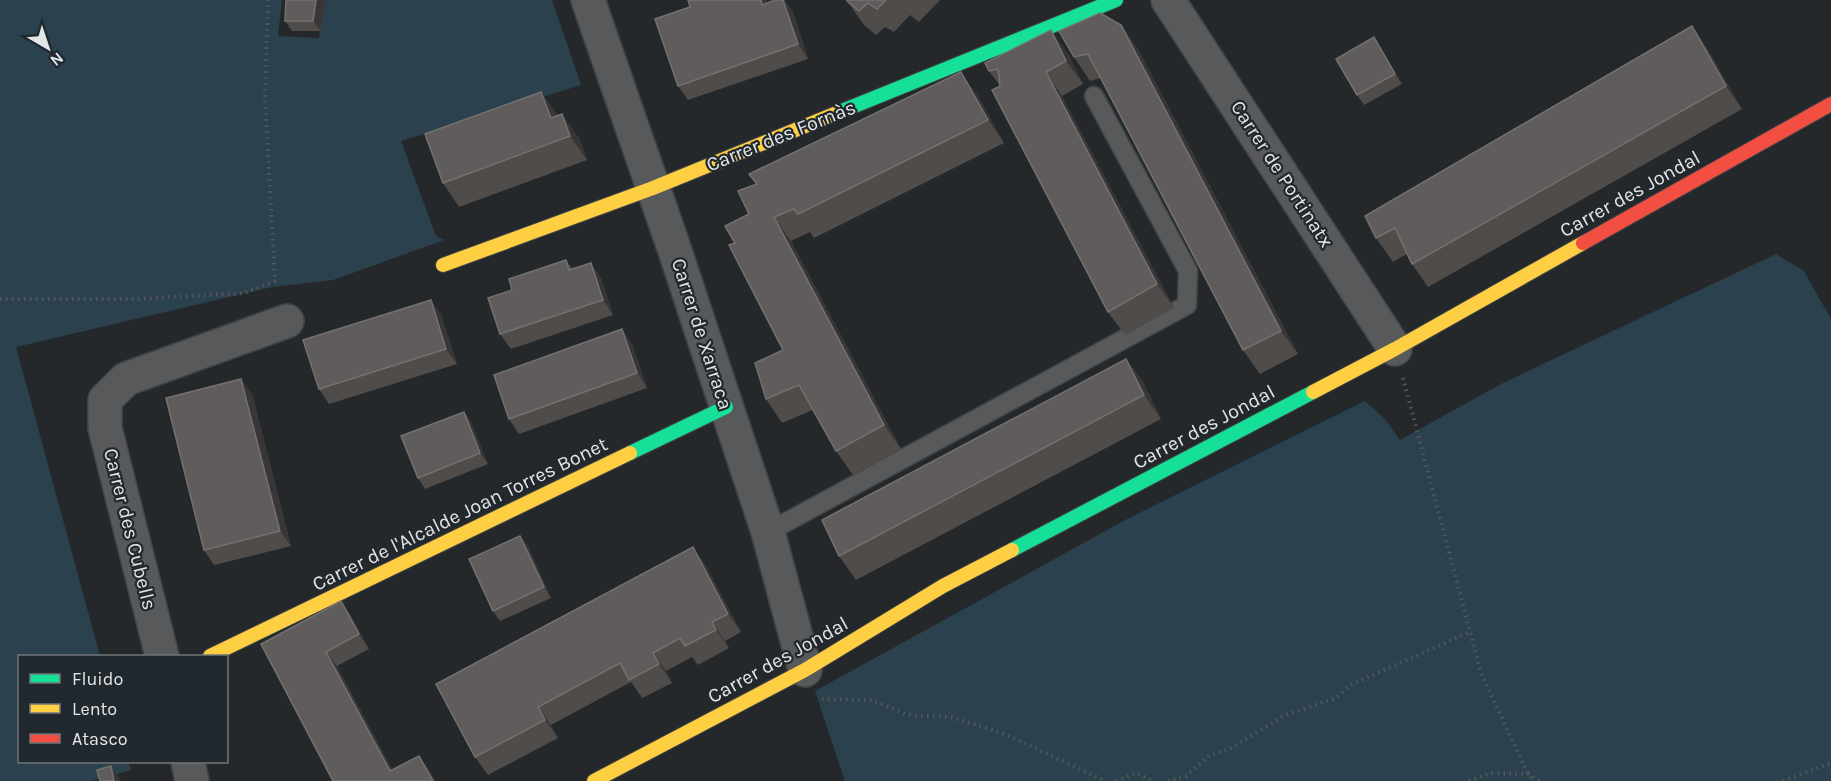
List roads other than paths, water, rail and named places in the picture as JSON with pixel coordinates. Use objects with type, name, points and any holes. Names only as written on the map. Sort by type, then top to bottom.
[{"type":"street","name":"Carrer de Xarraca","points":[[588,0],[768,532],[808,684]]},
{"type":"street","name":"Carrer des Fornàs","points":[[443,265],[653,188],[1116,0]]},
{"type":"street","name":"Carrer de Portinatx","points":[[1168,0],[1395,349]]},
{"type":"street","name":"Carrer des Jondal","points":[[594,781],[808,684],[943,586],[1395,349],[1831,105]]},
{"type":"street","name":"Carrer des Cubells","points":[[162,655],[105,428],[105,400],[126,379],[287,321]]},
{"type":"street","name":"Carrer de l'Alcalde Joan Torres Bonet","points":[[214,655],[726,408]]},
{"type":"street","points":[[188,763],[192,781]]},
{"type":"lane","points":[[768,532],[1188,305],[1188,271],[1094,96]]}]
